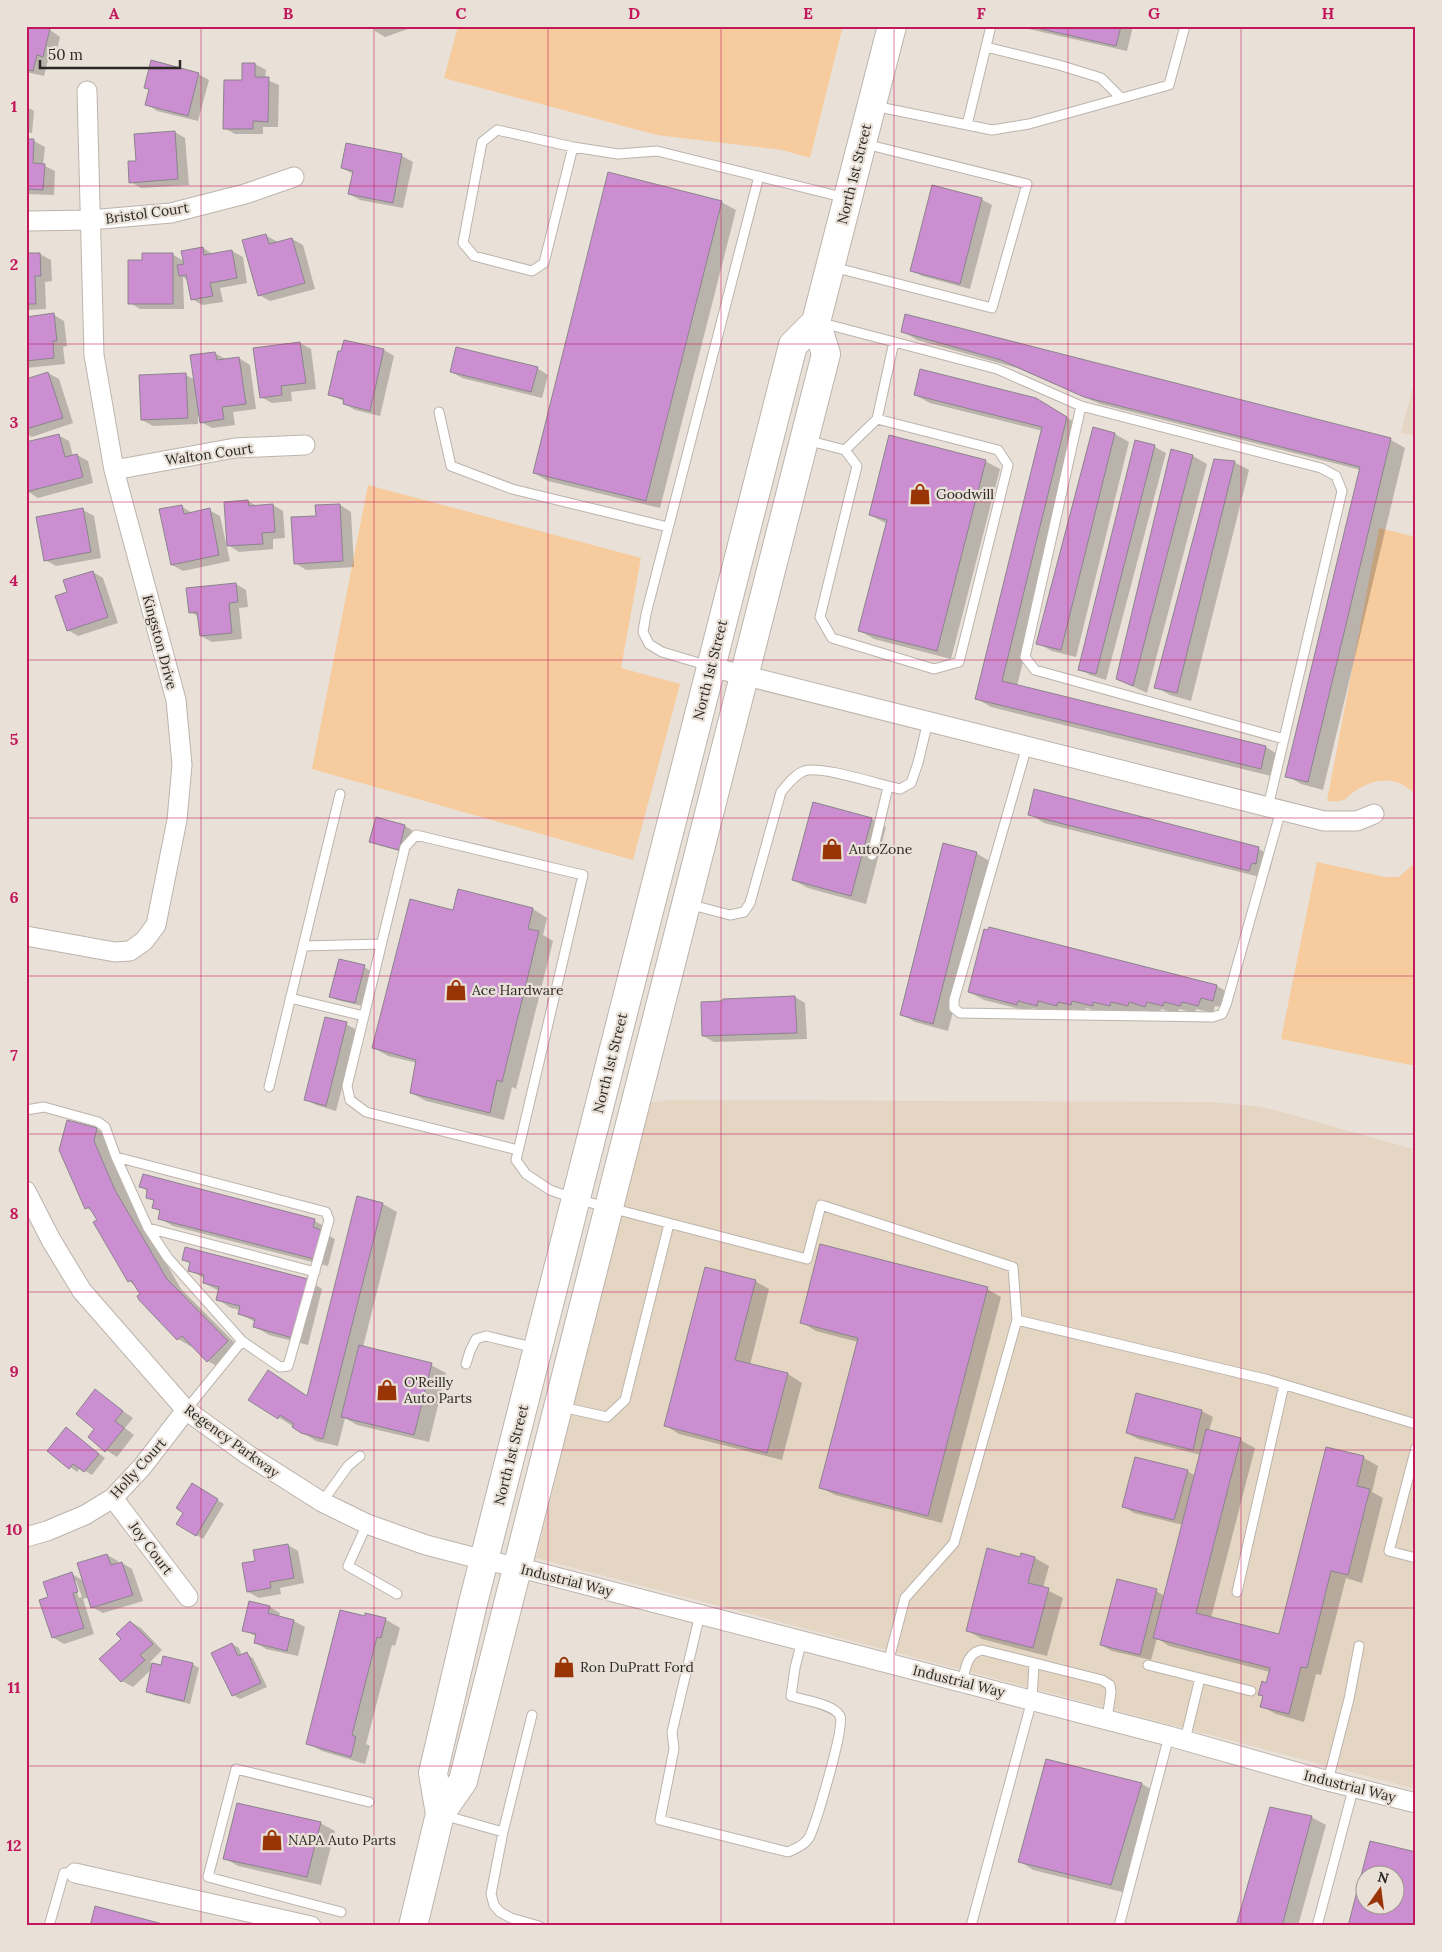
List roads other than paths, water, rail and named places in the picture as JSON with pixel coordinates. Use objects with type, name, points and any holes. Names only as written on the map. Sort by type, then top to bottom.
[{"type":"main road","name":"North 1st Street","points":[[413,1926],[440,1814],[463,1782],[538,1349],[793,345],[816,322],[892,26]]},
{"type":"main road","name":"North 1st Street","points":[[501,1564],[559,1406],[826,354],[816,322]]},
{"type":"street","name":"Kingston Drive","points":[[26,936],[115,952],[130,951],[144,941],[156,925],[168,872],[177,820],[182,765],[176,700],[114,470],[94,355],[86,91]]},
{"type":"street","name":"Bristol Court","points":[[26,221],[90,220],[170,213],[245,194],[294,177]]},
{"type":"street","name":"Walton Court","points":[[114,470],[235,448],[305,445]]},
{"type":"street","points":[[711,667],[1324,821],[1357,821],[1374,814]]},
{"type":"street","name":"Regency Parkway","points":[[26,1191],[51,1240],[82,1291],[186,1410],[248,1454],[322,1502],[367,1524],[426,1544],[501,1564]]},
{"type":"street","name":"Holly Court","points":[[26,1537],[47,1532],[85,1515],[113,1498],[142,1467],[186,1410]]},
{"type":"street","name":"Joy Court","points":[[113,1498],[188,1597]]},
{"type":"street","name":"Industrial Way","points":[[501,1564],[1107,1719],[1416,1803]]},
{"type":"street","points":[[75,1873],[311,1926]]},
{"type":"lane","points":[[967,124],[991,26]]},
{"type":"lane","points":[[872,105],[992,130],[1020,125],[1169,85],[1185,26]]},
{"type":"lane","points":[[986,47],[1059,65],[1101,78],[1121,98]]},
{"type":"lane","points":[[573,147],[544,263],[532,271],[474,256],[463,243],[482,142],[497,130],[573,147],[618,154],[656,151],[848,199]]},
{"type":"lane","points":[[831,267],[992,308],[1027,184],[862,143]]},
{"type":"lane","points":[[711,667],[662,652],[649,644],[644,632],[646,614],[759,176]]},
{"type":"lane","points":[[816,322],[997,369],[1081,406],[1321,468],[1336,476],[1342,491],[1284,738],[1274,809],[1226,1005],[1222,1014],[1213,1018],[960,1013],[954,1008],[954,1000],[1027,746]]},
{"type":"lane","points":[[845,450],[877,419],[894,342]]},
{"type":"lane","points":[[1081,406],[1025,657],[1035,670],[1284,738]]},
{"type":"lane","points":[[439,412],[451,466],[512,489],[668,527]]},
{"type":"lane","points":[[804,439],[845,450],[857,466],[820,617],[832,638],[934,669],[958,662],[1008,465],[998,450],[877,419]]},
{"type":"lane","points":[[686,903],[730,915],[744,912],[750,903],[781,792],[793,778],[805,770],[821,770],[900,790],[911,783],[928,721]]},
{"type":"lane","points":[[872,855],[888,787]]},
{"type":"lane","points":[[269,1087],[340,794]]},
{"type":"lane","points":[[518,1150],[366,1112],[350,1100],[347,1086],[404,848],[416,835],[583,875],[516,1160],[526,1174],[550,1190],[576,1200],[807,1259],[821,1205],[1013,1267],[1017,1320],[954,1543],[905,1598],[888,1664]]},
{"type":"lane","points":[[303,946],[381,944]]},
{"type":"lane","points":[[290,998],[364,1016]]},
{"type":"lane","points":[[26,1110],[44,1107],[98,1122],[105,1128],[116,1157],[148,1228],[168,1258],[242,1341],[280,1367],[288,1366],[328,1220],[326,1212],[116,1157]]},
{"type":"lane","points":[[559,1406],[607,1417],[625,1400],[669,1224]]},
{"type":"lane","points":[[148,1228],[315,1272]]},
{"type":"lane","points":[[1017,1320],[1284,1385],[1416,1424]]},
{"type":"lane","points":[[466,1364],[476,1339],[486,1336],[538,1349]]},
{"type":"lane","points":[[186,1410],[242,1341]]},
{"type":"lane","points":[[1237,1592],[1284,1385]]},
{"type":"lane","points":[[1416,1448],[1389,1551],[1416,1558]]},
{"type":"lane","points":[[322,1502],[348,1466],[360,1456]]},
{"type":"lane","points":[[367,1524],[348,1566],[397,1594]]},
{"type":"lane","points":[[700,1614],[672,1732],[674,1749],[660,1820],[788,1852],[800,1847],[809,1838],[841,1726],[840,1716],[830,1707],[791,1696],[802,1640]]},
{"type":"lane","points":[[1328,1780],[1349,1699],[1359,1646]]},
{"type":"lane","points":[[962,1682],[969,1657],[974,1652],[982,1650],[1102,1680],[1110,1685],[1111,1692],[1107,1719]]},
{"type":"lane","points":[[971,1926],[1032,1700],[1034,1663]]},
{"type":"lane","points":[[1148,1665],[1251,1690]]},
{"type":"lane","points":[[1119,1926],[1177,1738],[1200,1678]]},
{"type":"lane","points":[[532,1715],[503,1832],[491,1894],[494,1905],[500,1912],[511,1918],[539,1926]]},
{"type":"lane","points":[[341,1912],[208,1877],[236,1769],[369,1802]]},
{"type":"lane","points":[[1317,1926],[1354,1786]]},
{"type":"lane","points":[[440,1814],[503,1832]]},
{"type":"lane","points":[[49,1926],[64,1872],[75,1873]]},
{"type":"place","name":"Goodwill","points":[[920,494]]},
{"type":"place","name":"AutoZone","points":[[832,849]]},
{"type":"place","name":"Ace Hardware","points":[[456,990]]},
{"type":"place","name":"O'Reilly Auto Parts","points":[[387,1390]]},
{"type":"place","name":"Ron DuPratt Ford","points":[[564,1667]]},
{"type":"place","name":"NAPA Auto Parts","points":[[272,1840]]}]
